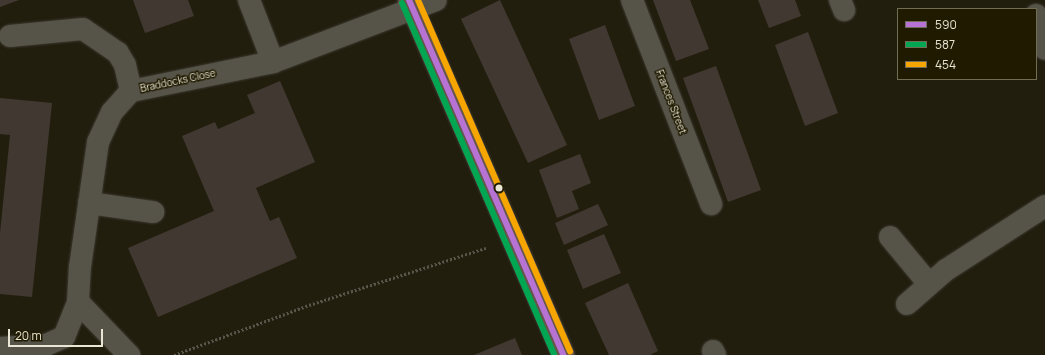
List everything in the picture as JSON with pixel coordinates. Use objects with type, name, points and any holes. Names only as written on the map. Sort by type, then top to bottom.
[{"type":"highway","points":[[411,5],[562,355]]},
{"type":"street","points":[[249,0],[273,62]]},
{"type":"street","name":"Braddocks Close","points":[[0,348],[46,345],[64,337],[78,302],[89,203],[98,142],[112,112],[132,91],[273,62],[411,5],[436,0]]},
{"type":"street","name":"Frances Street","points":[[632,0],[711,204]]},
{"type":"street","points":[[1037,19],[1045,49]]},
{"type":"street","points":[[10,36],[83,29],[118,53],[125,65],[132,91]]},
{"type":"street","points":[[89,203],[153,212]]},
{"type":"street","points":[[907,304],[946,270],[1045,206]]},
{"type":"street","points":[[890,237],[929,284]]},
{"type":"street","points":[[78,302],[129,355]]},
{"type":"path","points":[[174,355],[310,305],[512,239]]},
{"type":"building","points":[[0,0],[19,0],[0,7]]},
{"type":"building","points":[[133,0],[188,0],[194,16],[145,33]]},
{"type":"building","points":[[500,0],[567,145],[528,163],[461,19]]},
{"type":"building","points":[[653,0],[690,0],[709,49],[676,61]]},
{"type":"building","points":[[758,0],[795,0],[801,16],[769,28]]},
{"type":"building","points":[[605,25],[635,106],[599,120],[569,39]]},
{"type":"building","points":[[808,32],[838,113],[805,126],[775,45]]},
{"type":"building","points":[[716,66],[761,190],[728,202],[683,78]]},
{"type":"building","points":[[280,81],[315,162],[256,188],[270,221],[279,217],[297,258],[158,317],[128,248],[214,211],[182,136],[215,122],[218,129],[255,113],[247,95]]},
{"type":"building","points":[[0,98],[52,103],[32,297],[0,294],[0,233],[10,135],[0,134]]},
{"type":"building","points":[[580,154],[591,183],[572,191],[579,209],[557,218],[539,170]]},
{"type":"building","points":[[598,204],[608,225],[564,245],[555,223]]},
{"type":"building","points":[[604,234],[621,273],[583,289],[567,250]]},
{"type":"building","points":[[628,283],[658,351],[650,355],[609,355],[585,303]]},
{"type":"building","points":[[515,338],[522,355],[474,355]]},
{"type":"transit line","name":"590","points":[[409,0],[563,355]]},
{"type":"transit line","name":"454","points":[[418,0],[570,352]]},
{"type":"transit line","name":"587","points":[[402,3],[554,355]]}]
